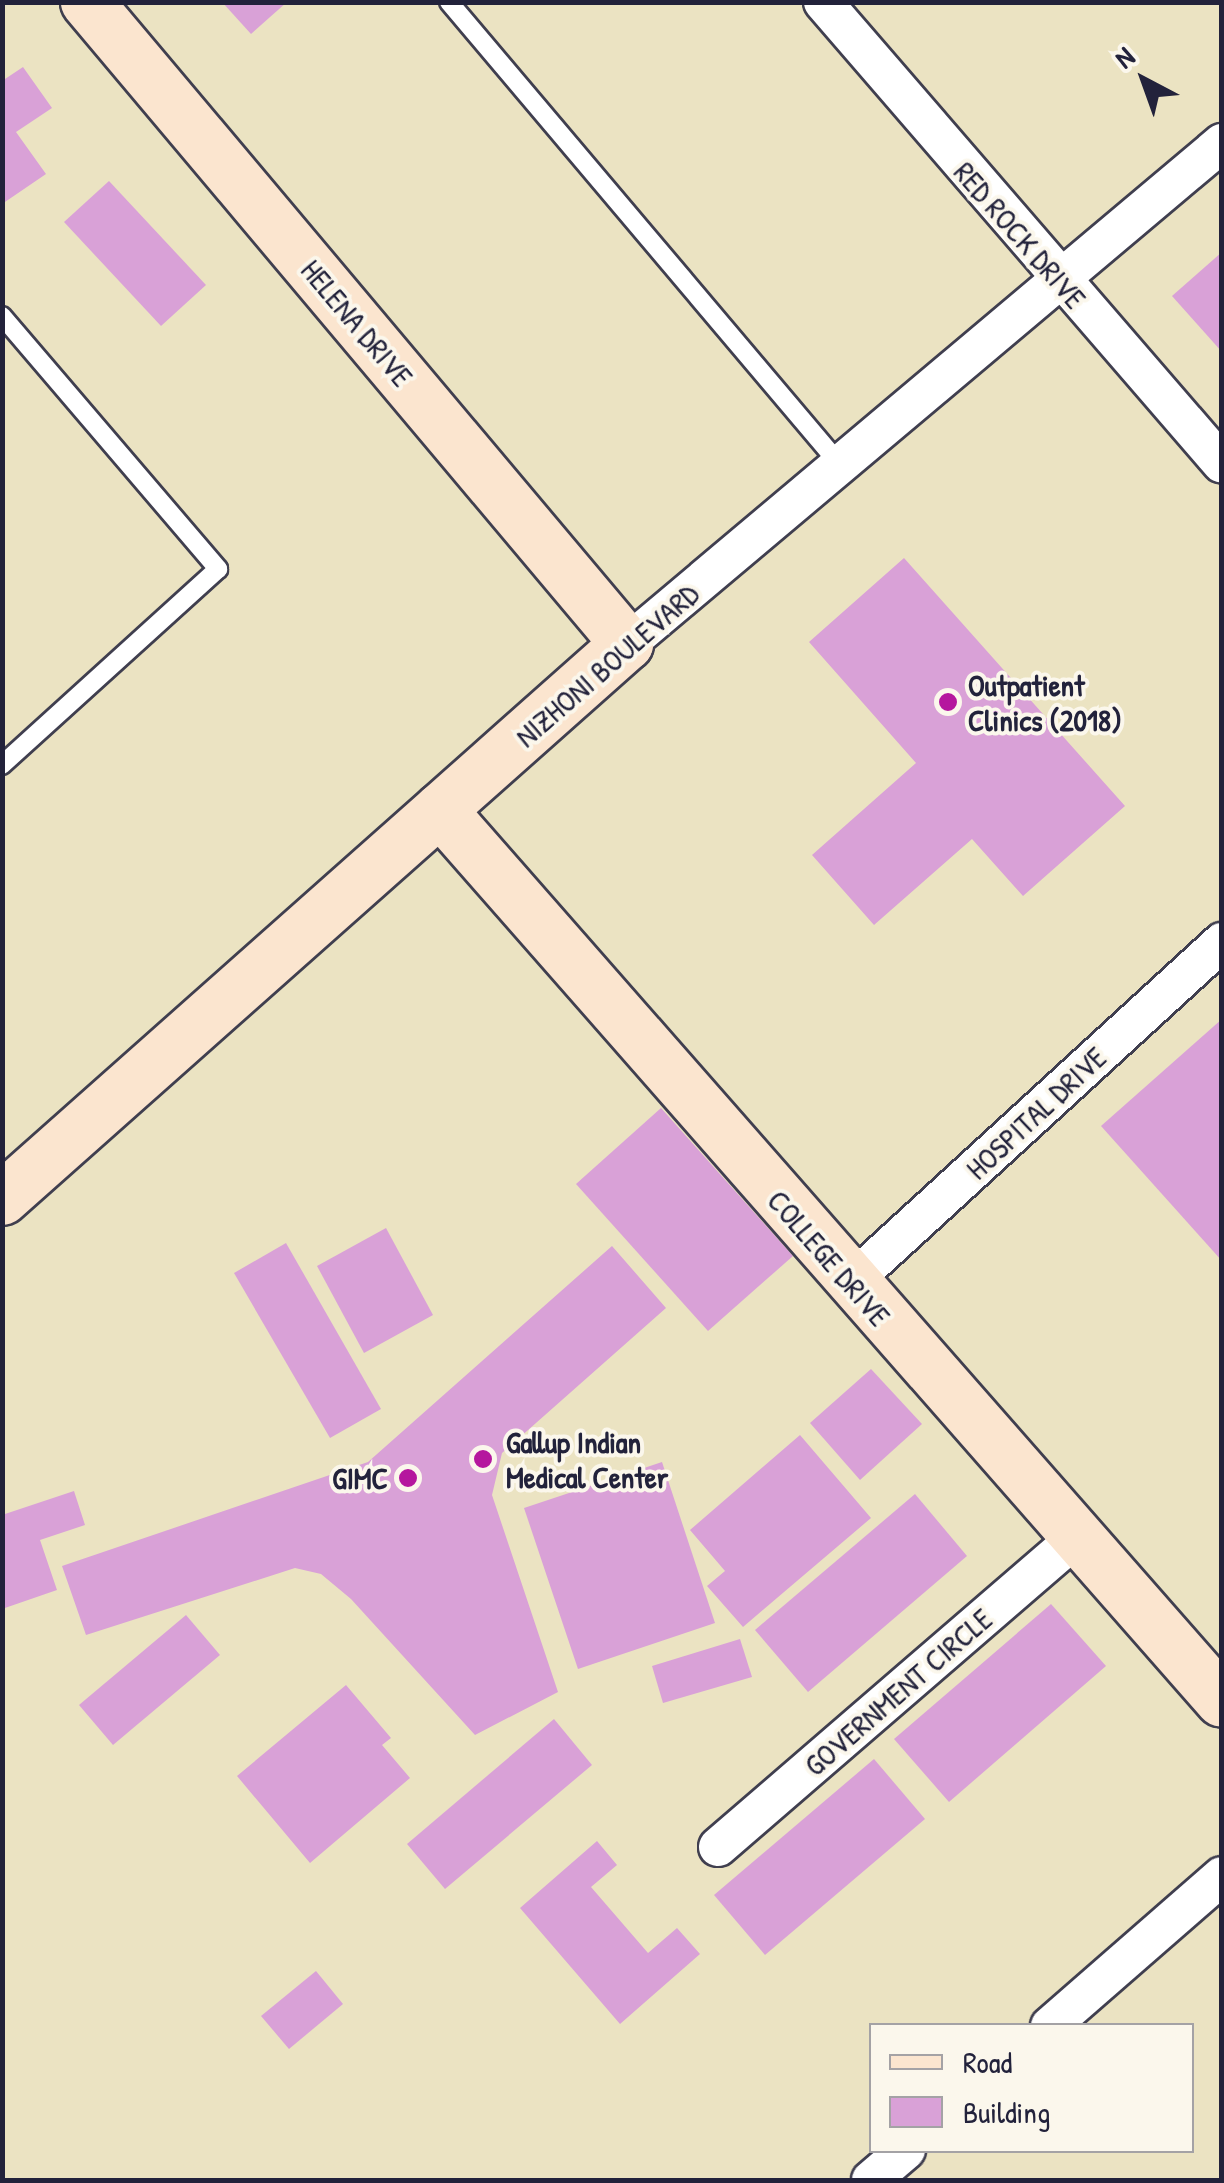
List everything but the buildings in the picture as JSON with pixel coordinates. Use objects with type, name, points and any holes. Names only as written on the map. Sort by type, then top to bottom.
[{"type":"main road","name":"HELENA DRIVE","points":[[87,2],[627,644]]},
{"type":"main road","name":"NIZHONI BOULEVARD","points":[[2,1199],[627,644]]},
{"type":"main road","name":"COLLEGE DRIVE","points":[[440,810],[850,1283],[1222,1702]]},
{"type":"street","name":"RED ROCK DRIVE","points":[[823,2],[1060,283],[1222,464]]},
{"type":"street","name":"NIZHONI BOULEVARD","points":[[627,644],[842,467],[1222,143]]},
{"type":"street","name":"HOSPITAL DRIVE","points":[[850,1283],[1222,942]]},
{"type":"street","name":"GOVERNMENT CIRCLE","points":[[718,1847],[1078,1536]]},
{"type":"street","points":[[1053,2023],[1222,1876]]},
{"type":"street","points":[[872,2180],[903,2153]]},
{"type":"lane","points":[[449,2],[842,467]]},
{"type":"lane","points":[[2,316],[218,569],[2,765]]},
{"type":"place","name":"Outpatient Clinics (2018)","points":[[948,702]]},
{"type":"place","name":"Gallup Indian Medical Center","points":[[483,1459]]},
{"type":"place","name":"GIMC","points":[[408,1478]]}]
